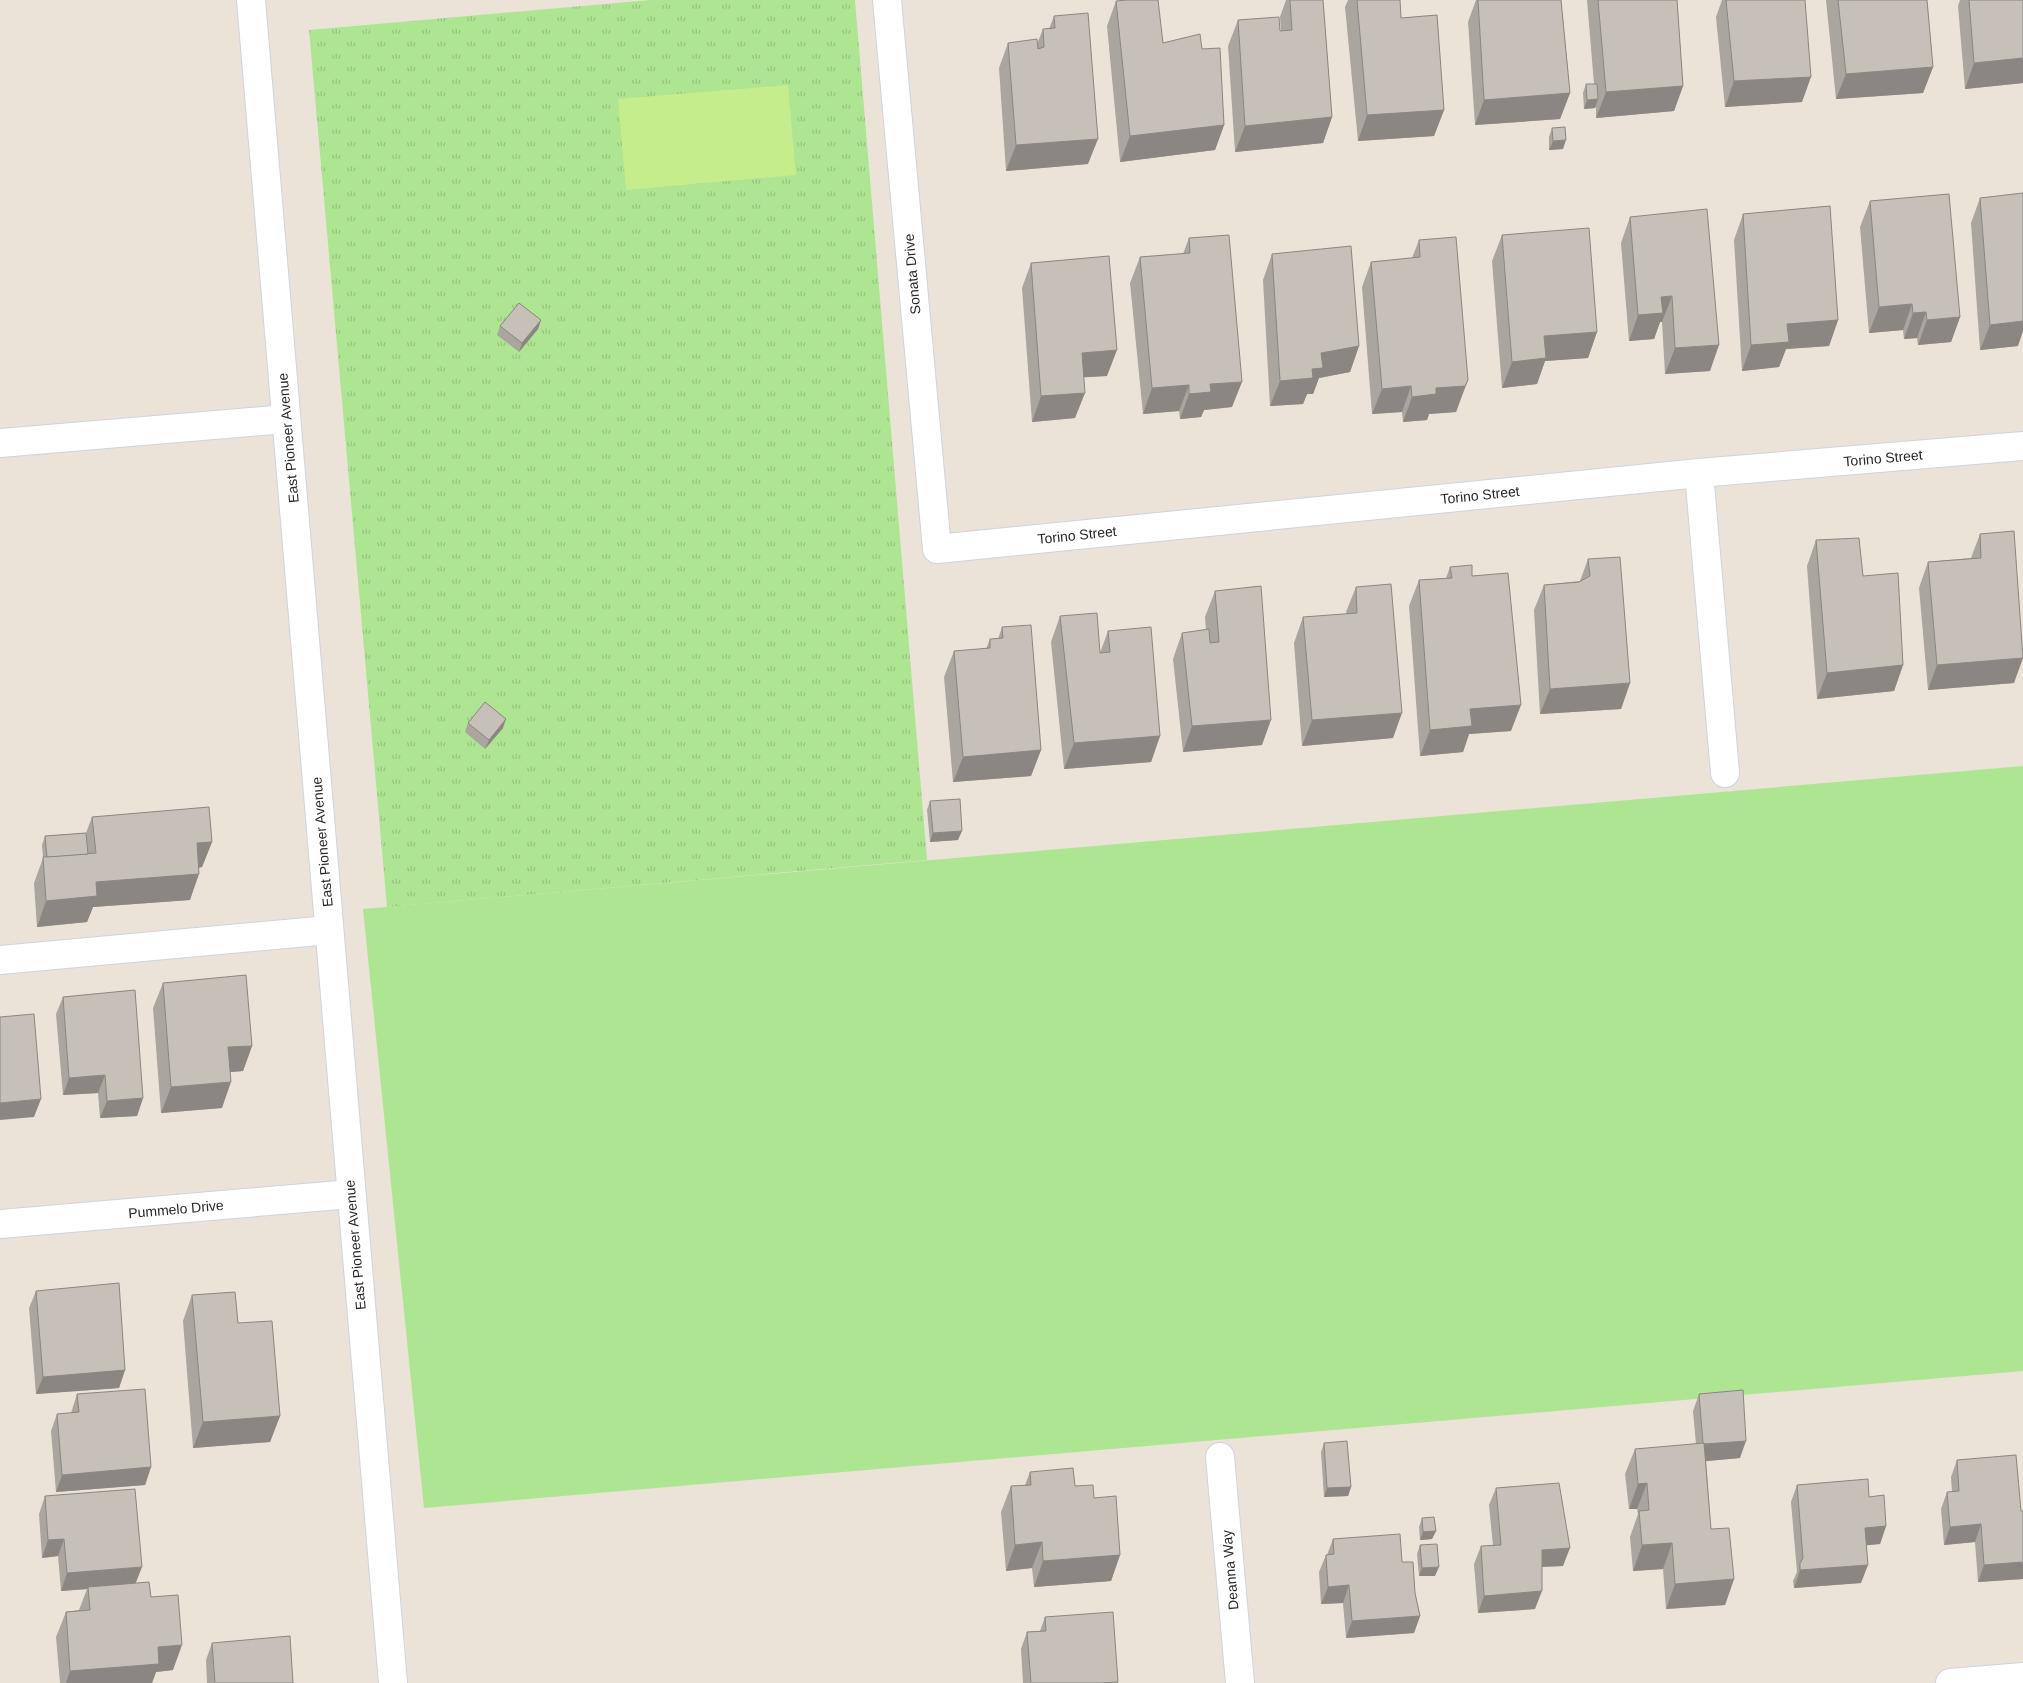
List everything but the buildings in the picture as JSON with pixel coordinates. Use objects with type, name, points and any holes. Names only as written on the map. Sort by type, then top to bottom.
[{"type":"street","name":"East Pioneer Avenue","points":[[251,0],[393,1683]]},
{"type":"street","name":"Sonata Drive","points":[[887,0],[937,549]]},
{"type":"street","points":[[0,443],[286,419]]},
{"type":"street","name":"Torino Street","points":[[937,549],[1699,473],[2023,446]]},
{"type":"street","points":[[1699,473],[1725,773]]},
{"type":"street","points":[[0,960],[329,930]]},
{"type":"street","name":"Pummelo Drive","points":[[0,1224],[351,1194]]},
{"type":"street","name":"Deanna Way","points":[[1220,1457],[1240,1683]]},
{"type":"street","points":[[1950,1683],[2023,1677]]},
{"type":"green space","points":[[651,0],[855,0],[927,860],[387,907],[309,30]]},
{"type":"green space","points":[[788,85],[796,175],[626,190],[618,99]]},
{"type":"green space","points":[[2023,766],[2023,1371],[424,1508],[363,909]]}]
